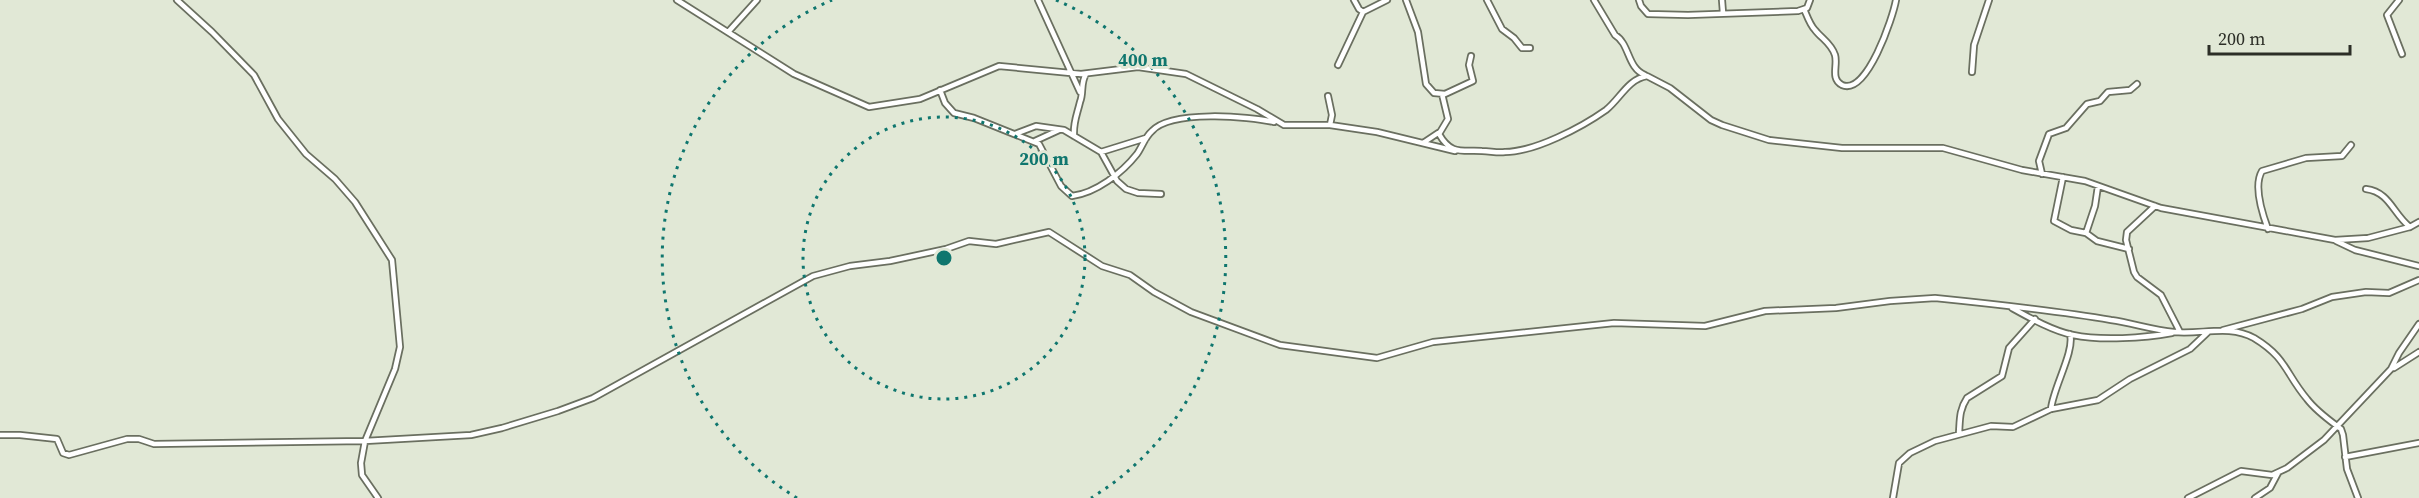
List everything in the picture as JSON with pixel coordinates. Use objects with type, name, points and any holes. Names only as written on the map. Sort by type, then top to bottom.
[{"type":"street","points":[[177,0],[254,75],[278,119],[306,154],[335,179],[355,202],[392,260],[400,347],[396,369],[365,441],[361,473],[378,498]]},
{"type":"street","points":[[677,0],[794,74],[869,107],[915,100],[999,66],[1086,74],[1138,67],[1186,74],[1284,125],[1330,125],[1455,151],[1507,153],[1538,146],[1594,118],[1606,110],[1637,79],[1647,76]]},
{"type":"street","points":[[729,31],[757,0]]},
{"type":"street","points":[[1038,0],[1080,92]]},
{"type":"street","points":[[1354,0],[1363,12]]},
{"type":"street","points":[[1338,65],[1363,12],[1387,0]]},
{"type":"street","points":[[1406,0],[1418,32],[1426,84],[1434,93],[1442,94],[1473,81],[1469,65],[1471,56]]},
{"type":"street","points":[[1487,0],[1502,29],[1522,48],[1530,48]]},
{"type":"street","points":[[1594,0],[1615,35],[1620,38],[1636,71],[1670,88],[1711,120],[1758,137],[1831,147],[1942,148],[2098,186],[2155,206],[2335,240],[2368,238],[2410,227],[2419,222]]},
{"type":"street","points":[[1639,0],[1644,11],[1651,14],[1688,15],[1788,12],[1804,9],[1810,4],[1810,0]]},
{"type":"street","points":[[1722,0],[1723,13]]},
{"type":"street","points":[[1804,9],[1813,28],[1825,38],[1835,55],[1836,78],[1839,83],[1847,86],[1857,82],[1874,59],[1888,30],[1896,0]]},
{"type":"street","points":[[1972,72],[1974,45],[1989,0]]},
{"type":"street","points":[[2399,0],[2387,15],[2402,54]]},
{"type":"street","points":[[1074,136],[1074,120],[1081,101],[1082,81],[1086,74]]},
{"type":"street","points":[[2042,174],[2039,161],[2049,134],[2066,128],[2087,104],[2100,101],[2108,92],[2130,90],[2137,84]]},
{"type":"street","points":[[940,90],[945,104],[954,113],[974,118],[1026,140],[1035,141],[1061,129]]},
{"type":"street","points":[[1423,143],[1438,133],[1448,119],[1442,94]]},
{"type":"street","points":[[1328,96],[1332,115],[1330,125]]},
{"type":"street","points":[[1035,141],[1042,149],[1061,186],[1072,196],[1091,191],[1114,175],[1134,158],[1152,130],[1167,121],[1201,116],[1224,116],[1276,122]]},
{"type":"street","points":[[1015,134],[1036,126],[1061,129],[1101,152],[1121,185],[1132,192],[1161,194]]},
{"type":"street","points":[[1438,133],[1455,151]]},
{"type":"street","points":[[1101,152],[1146,138]]},
{"type":"street","points":[[2268,229],[2260,195],[2259,177],[2262,171],[2306,158],[2342,156],[2351,145]]},
{"type":"street","points":[[2062,177],[2054,221],[2071,230],[2086,233],[2097,241],[2129,249]]},
{"type":"street","points":[[2086,233],[2095,206],[2098,186]]},
{"type":"street","points":[[2366,189],[2386,198],[2403,222],[2410,227]]},
{"type":"street","points":[[2155,206],[2127,232],[2126,240],[2137,277],[2162,295],[2177,332]]},
{"type":"street","points":[[0,435],[57,439],[63,453],[69,455],[105,444],[132,439],[154,444],[365,441],[477,434],[532,420],[593,398],[813,276],[850,266],[890,261],[946,249],[969,242],[996,244],[1045,232],[1054,233],[1102,266],[1130,275],[1154,292],[1191,312],[1280,345],[1377,358],[1433,342],[1614,323],[1705,326],[1765,311],[1836,308],[1935,298],[2112,320],[2177,332]]},
{"type":"street","points":[[2335,240],[2362,252],[2419,266]]},
{"type":"street","points":[[2010,307],[2070,334],[2149,336],[2222,330],[2302,309],[2332,297],[2366,292],[2389,293],[2419,280]]},
{"type":"street","points":[[1959,433],[1960,415],[1967,398],[2002,376],[2012,344],[2035,319]]},
{"type":"street","points":[[2391,369],[2399,352],[2419,324]]},
{"type":"street","points":[[2222,330],[2247,335],[2276,353],[2308,402],[2337,426],[2343,435],[2344,457],[2358,498]]},
{"type":"street","points":[[1893,498],[1898,467],[1903,458],[1919,448],[1959,433],[1991,426],[2013,427],[2051,409],[2097,399],[2130,379],[2190,349],[2208,332]]},
{"type":"street","points":[[2051,409],[2059,377],[2070,350],[2070,334]]},
{"type":"street","points":[[2188,498],[2241,471],[2267,475],[2278,473],[2313,450],[2391,369],[2419,352]]},
{"type":"street","points":[[2344,457],[2419,442]]},
{"type":"street","points":[[2255,498],[2270,488],[2278,473]]}]
